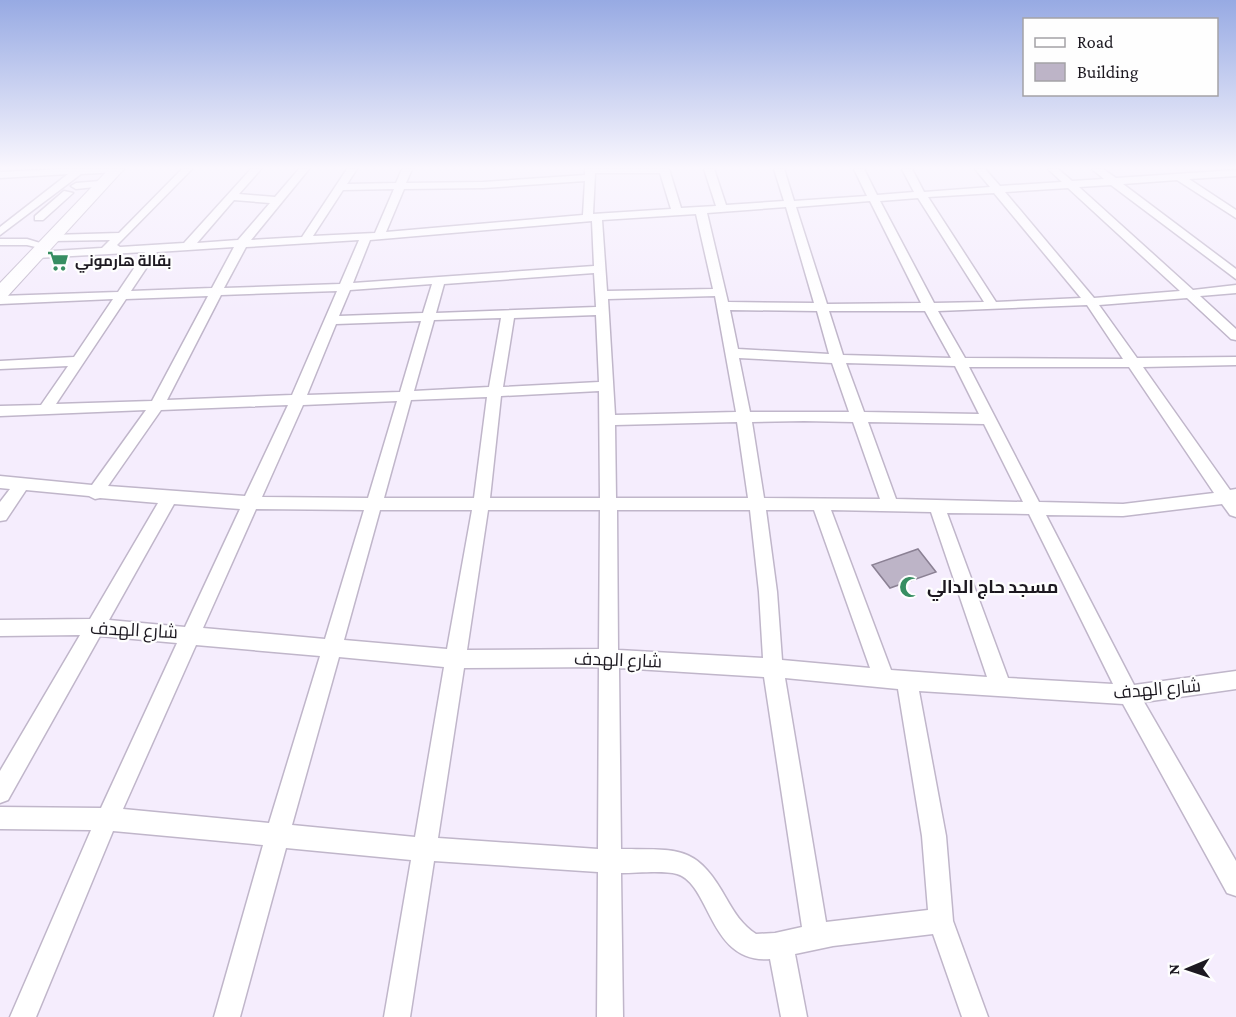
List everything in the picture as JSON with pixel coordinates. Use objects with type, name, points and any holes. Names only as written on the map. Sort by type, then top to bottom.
[{"type":"street","points":[[0,232],[21,216]]},
{"type":"street","points":[[18,219],[56,216]]},
{"type":"street","points":[[0,294],[72,216]]},
{"type":"street","points":[[141,216],[122,236],[107,247],[306,240],[619,216]]},
{"type":"street","points":[[0,242],[27,242],[44,246],[153,249],[189,245],[214,216]]},
{"type":"street","points":[[95,493],[157,405],[242,243],[264,216]]},
{"type":"street","points":[[306,240],[321,216]]},
{"type":"street","points":[[23,1017],[107,819],[193,634],[345,287],[383,216]]},
{"type":"street","points":[[703,216],[744,416],[758,504],[773,668],[816,936]]},
{"type":"street","points":[[793,216],[838,360],[890,505]]},
{"type":"street","points":[[884,216],[1129,695],[1234,875]]},
{"type":"street","points":[[935,216],[993,306]]},
{"type":"street","points":[[1020,216],[1090,302],[1231,496],[1236,511]]},
{"type":"street","points":[[1105,216],[1236,336]]},
{"type":"street","points":[[1159,216],[1236,275]]},
{"type":"street","points":[[593,218],[601,269],[608,420],[610,1017]]},
{"type":"street","points":[[44,246],[122,236]]},
{"type":"street","points":[[45,410],[153,249]]},
{"type":"street","points":[[0,300],[345,287],[601,269]]},
{"type":"street","points":[[227,1017],[277,836],[333,649],[372,504],[406,396],[426,318],[439,281]]},
{"type":"street","points":[[331,320],[508,314],[669,295],[822,308],[930,308],[1090,302],[1191,295],[1236,289]]},
{"type":"street","points":[[397,1017],[481,503],[495,391],[508,314]]},
{"type":"street","points":[[731,353],[838,360],[960,362],[1135,364],[1236,361]]},
{"type":"street","points":[[0,365],[77,361]]},
{"type":"street","points":[[0,411],[607,386]]},
{"type":"street","points":[[608,420],[744,416],[987,419]]},
{"type":"street","points":[[0,482],[95,493],[251,503],[820,504],[1123,510],[1184,504],[1231,496]]},
{"type":"street","points":[[0,515],[22,484]]},
{"type":"street","points":[[0,792],[169,498]]},
{"type":"street","points":[[820,504],[884,679]]},
{"type":"street","points":[[937,507],[1001,687]]},
{"type":"street","name":"شارع الهدف","points":[[0,628],[94,627],[454,659],[608,658],[1129,695],[1236,680]]},
{"type":"street","points":[[907,681],[934,836],[941,921],[975,1017]]},
{"type":"street","points":[[0,818],[107,819],[423,849],[686,864],[696,874],[738,936],[752,946],[780,945],[816,936],[941,921]]},
{"type":"street","points":[[780,945],[794,1017]]},
{"type":"building","name":"مسجد حاج الدالي","points":[[918,549],[936,572],[890,588],[872,565]]},
{"type":"place","name":"بقالة هارموني","points":[[58,261]]},
{"type":"place","name":"مسجد حاج الدالي","points":[[910,587]]}]
